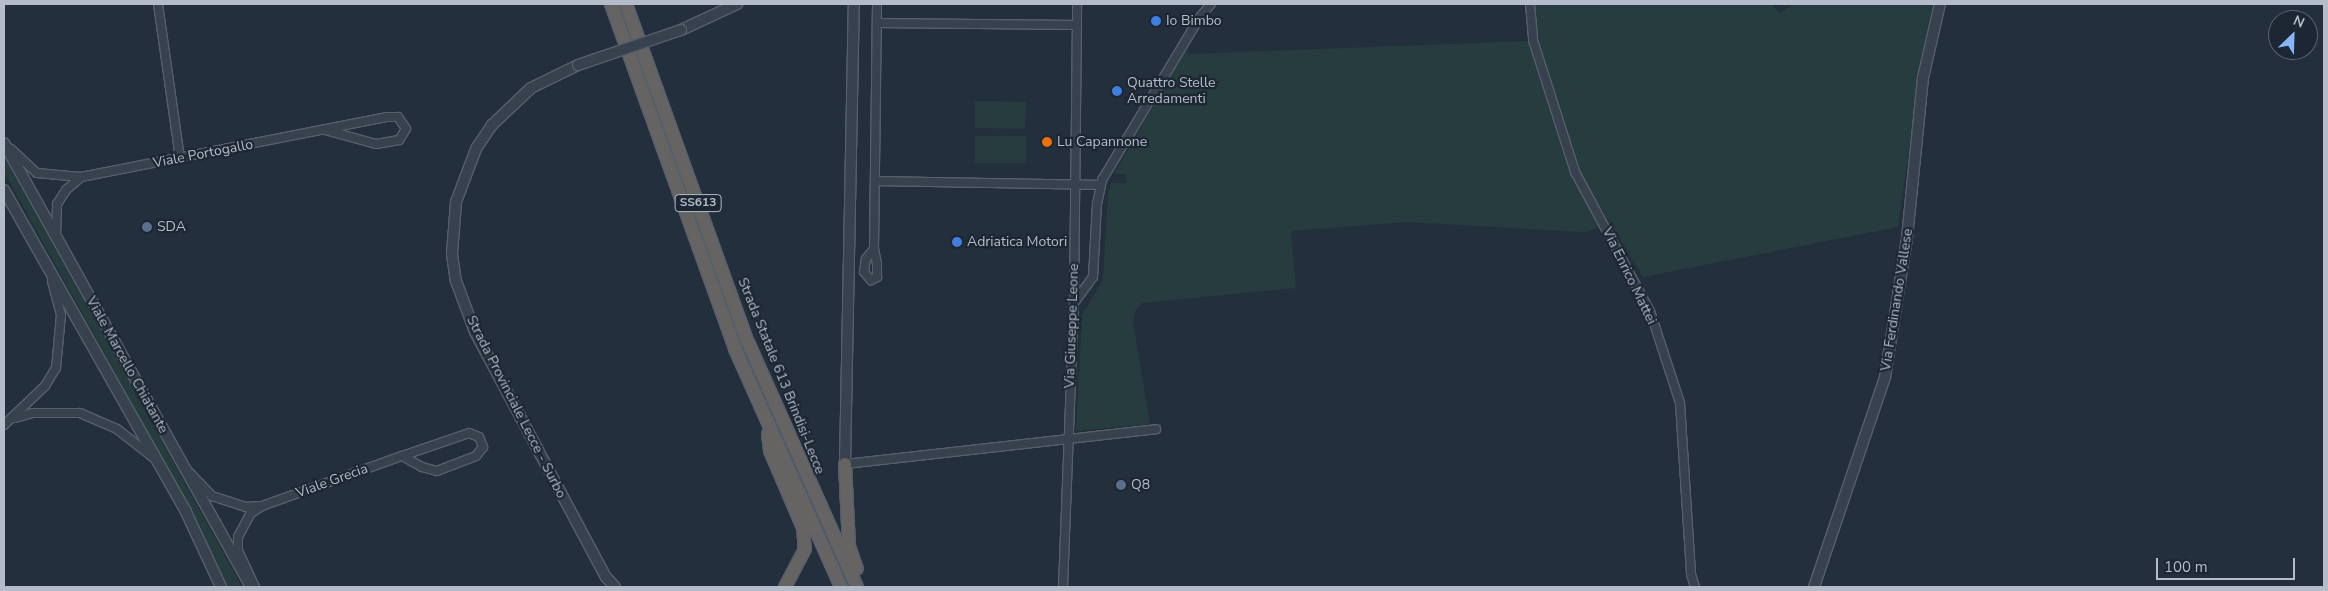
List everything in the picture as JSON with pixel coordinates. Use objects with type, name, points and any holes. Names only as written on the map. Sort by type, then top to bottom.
[{"type":"highway","name":"Strada Statale 613 Brindisi-Lecce","points":[[611,4],[735,349],[841,587]]},
{"type":"highway","name":"Strada Statale 613 Brindisi-Lecce","points":[[626,4],[748,342],[857,587]]},
{"type":"highway","points":[[765,417],[770,451],[803,528],[805,549],[785,587]]},
{"type":"highway","points":[[845,464],[849,546],[865,587]]},
{"type":"street","points":[[158,4],[180,158]]},
{"type":"street","name":"Strada Provinciale Lecce - Surbo","points":[[615,587],[606,582],[475,332],[456,281],[452,254],[456,202],[476,149],[512,104],[531,88],[578,65],[681,30],[737,4]]},
{"type":"street","points":[[854,4],[845,464],[1156,430]]},
{"type":"street","points":[[874,249],[878,4]]},
{"type":"street","name":"Via Giuseppe Leone","points":[[1063,587],[1074,303],[1077,4]]},
{"type":"street","points":[[1074,303],[1093,277],[1097,204],[1101,185],[1115,156],[1211,4]]},
{"type":"street","name":"Via Enrico Mattei","points":[[1530,4],[1533,40],[1575,172],[1650,311],[1680,403],[1691,574],[1695,587]]},
{"type":"street","name":"Via Ferdinando Vallese","points":[[1815,585],[1885,377],[1907,238],[1923,78],[1940,4]]},
{"type":"street","points":[[878,23],[1076,25]]},
{"type":"street","name":"Viale Portogallo","points":[[4,142],[36,173],[81,177],[386,117],[398,117],[406,129],[399,140],[376,144],[325,130]]},
{"type":"street","name":"Viale Marcello Chiatante","points":[[4,142],[251,587]]},
{"type":"street","points":[[56,236],[58,204],[66,190],[81,177]]},
{"type":"street","points":[[876,181],[1075,183],[1101,185]]},
{"type":"street","name":"Viale Marcello Chiatante","points":[[4,190],[186,512],[221,587]]},
{"type":"street","points":[[4,425],[45,386],[56,368],[61,315],[49,272]]},
{"type":"street","points":[[13,418],[32,413],[80,413],[117,429],[156,460]]},
{"type":"street","name":"Viale Grecia","points":[[255,587],[238,551],[238,537],[250,514],[262,506],[402,456],[469,433],[479,437],[483,447],[476,456],[437,471],[422,467],[402,456]]},
{"type":"street","name":"Viale Grecia","points":[[185,469],[212,496],[246,507],[262,506]]},
{"type":"green space","points":[[1536,4],[1771,4],[1780,13],[1794,4],[1933,4],[1921,66],[1898,227],[1643,277],[1579,172],[1541,48],[1536,27]]},
{"type":"green space","points":[[1528,41],[1572,175],[1602,227],[1584,232],[1407,222],[1291,231],[1296,288],[1142,303],[1135,311],[1133,322],[1150,424],[1076,431],[1082,315],[1103,280],[1108,193],[1111,183],[1126,183],[1126,174],[1114,174],[1186,50],[1190,54]]},
{"type":"green space","points":[[975,101],[1026,102],[1025,129],[975,128]]},
{"type":"green space","points":[[975,136],[1026,136],[1026,163],[975,163]]},
{"type":"green space","points":[[4,157],[242,587],[228,587],[215,565],[198,522],[4,172]]},
{"type":"place","name":"Io Bimbo","points":[[1156,21]]},
{"type":"place","name":"Quattro Stelle Arredamenti","points":[[1117,91]]},
{"type":"place","name":"Lu Capannone","points":[[1047,142]]},
{"type":"place","name":"SDA","points":[[147,227]]},
{"type":"place","name":"Adriatica Motori","points":[[957,242]]},
{"type":"place","name":"Q8","points":[[1121,485]]}]
